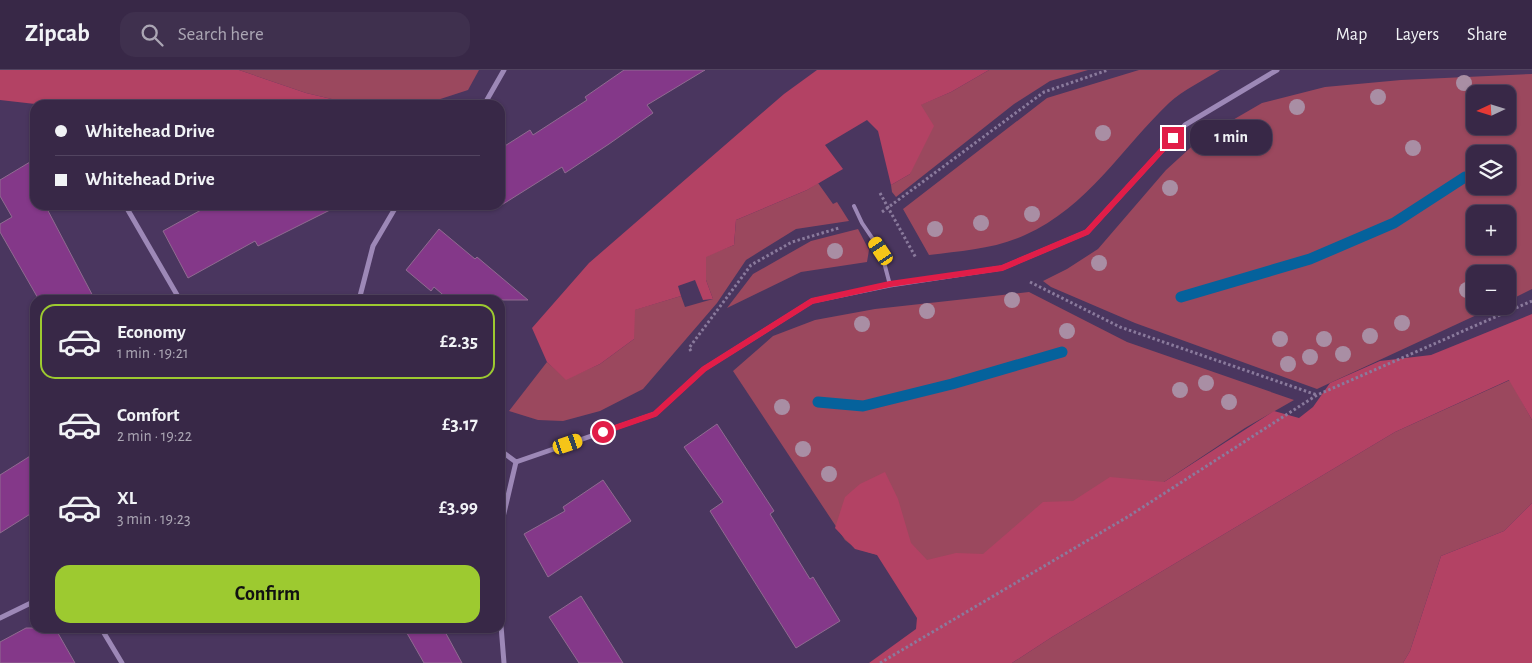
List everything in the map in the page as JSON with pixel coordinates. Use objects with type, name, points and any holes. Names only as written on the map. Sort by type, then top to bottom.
[{"type":"street","points":[[487,100],[504,70]]},
{"type":"street","points":[[516,462],[655,414],[704,369],[812,301],[890,284],[929,280],[1002,268],[1087,232],[1185,125],[1277,70]]},
{"type":"street","points":[[128,210],[177,295]]},
{"type":"street","points":[[360,295],[373,246],[394,210]]},
{"type":"street","points":[[505,454],[516,462]]},
{"type":"street","points":[[505,509],[516,462]]},
{"type":"street","points":[[0,618],[30,603]]},
{"type":"street","points":[[104,633],[122,663]]},
{"type":"street","points":[[502,633],[504,663]]},
{"type":"lane","points":[[854,206],[862,223],[881,251],[890,284]]},
{"type":"path","points":[[880,193],[929,280]]},
{"type":"path","points":[[1002,268],[1120,327],[1317,396]]},
{"type":"path","points":[[880,663],[1129,516],[1317,396],[1532,301]]},
{"type":"shaded area","points":[[0,70],[239,70],[306,93],[336,100],[30,100],[30,103],[0,100]]},
{"type":"shaded area","points":[[239,70],[479,70],[468,90],[437,100],[336,100],[306,93]]},
{"type":"shaded area","points":[[817,70],[989,70],[951,92],[921,105],[934,126],[910,174],[891,185],[878,131],[867,120],[825,145],[843,169],[807,190],[736,220],[734,245],[706,257],[706,280],[713,299],[703,300],[695,280],[678,286],[681,296],[635,310],[634,339],[600,364],[566,380],[547,362],[532,328],[589,263],[784,94]]},
{"type":"shaded area","points":[[989,70],[1088,70],[1050,81],[1014,104],[896,197],[892,192],[891,185],[910,174],[920,105],[951,92]]},
{"type":"shaded area","points":[[1139,70],[1220,70],[1187,89],[1169,103],[1086,193],[1047,223],[1014,240],[978,249],[929,255],[903,209],[1047,98]]},
{"type":"shaded area","points":[[1532,74],[1532,289],[1516,297],[1516,265],[1466,265],[1466,315],[1477,315],[1317,389],[1135,323],[1051,287],[1043,281],[1067,269],[1098,249],[1166,170],[1200,139],[1262,103],[1325,87],[1401,80]]},
{"type":"shaded area","points":[[818,183],[833,204],[837,202],[849,221],[796,229],[746,260],[717,303],[643,389],[600,411],[563,421],[538,420],[509,411],[547,362],[566,379],[600,364],[634,339],[634,310],[681,296],[685,307],[713,299],[706,280],[706,256],[734,245],[736,220],[807,190]]},
{"type":"shaded area","points":[[858,229],[869,250],[867,262],[801,272],[727,308],[753,274],[811,241]]},
{"type":"shaded area","points":[[1029,292],[1127,342],[1294,400],[1245,428],[1164,482],[934,609],[902,559],[865,551],[845,540],[733,371],[773,336],[815,320],[875,309]]},
{"type":"shaded area","points":[[1532,314],[1532,420],[1509,380],[1395,432],[1052,637],[1012,663],[869,663],[916,629],[917,618],[877,555],[855,549],[835,528],[845,497],[860,484],[885,472],[898,499],[911,543],[927,560],[956,553],[983,554],[1043,502],[1073,501],[1110,477],[1164,482],[1274,411],[1299,418],[1313,407],[1330,383],[1380,361],[1431,355]]},
{"type":"shaded area","points":[[1510,380],[1532,420],[1532,503],[1504,531],[1441,556],[1410,651],[1403,663],[1012,663],[1052,637],[1395,432]]},
{"type":"shaded area","points":[[1532,503],[1532,663],[1403,663],[1410,651],[1441,556],[1504,531]]},
{"type":"building","points":[[624,70],[705,70],[647,105],[653,113],[609,144],[565,173],[562,167],[505,203],[505,146],[530,130],[533,135],[587,100],[585,97]]},
{"type":"building","points":[[30,162],[30,210],[48,210],[92,295],[36,295],[0,232],[0,224],[12,217],[0,196],[0,180]]},
{"type":"building","points":[[201,210],[330,210],[258,246],[255,241],[188,278],[163,231]]},
{"type":"building","points":[[439,229],[475,259],[477,257],[528,300],[505,300],[505,295],[443,295],[434,287],[431,291],[406,270]]},
{"type":"building","points":[[717,424],[774,511],[770,514],[810,579],[813,577],[840,621],[796,648],[710,511],[723,502],[684,447]]},
{"type":"building","points":[[30,456],[30,514],[0,533],[0,475]]},
{"type":"building","points":[[603,480],[631,521],[548,577],[524,534],[565,511],[563,507]]},
{"type":"building","points":[[581,596],[623,663],[579,663],[549,617]]},
{"type":"building","points":[[26,628],[30,628],[30,633],[58,633],[75,663],[0,663],[0,642]]},
{"type":"building","points":[[407,633],[446,633],[462,663],[424,663]]},
{"type":"waterway","points":[[1181,297],[1310,259],[1394,223],[1465,177]]},
{"type":"waterway","points":[[818,402],[863,406],[952,384],[1062,352]]},
{"type":"route","points":[[603,432],[655,414],[704,369],[812,301],[890,284],[929,280],[1002,268],[1087,232],[1173,138]]}]
